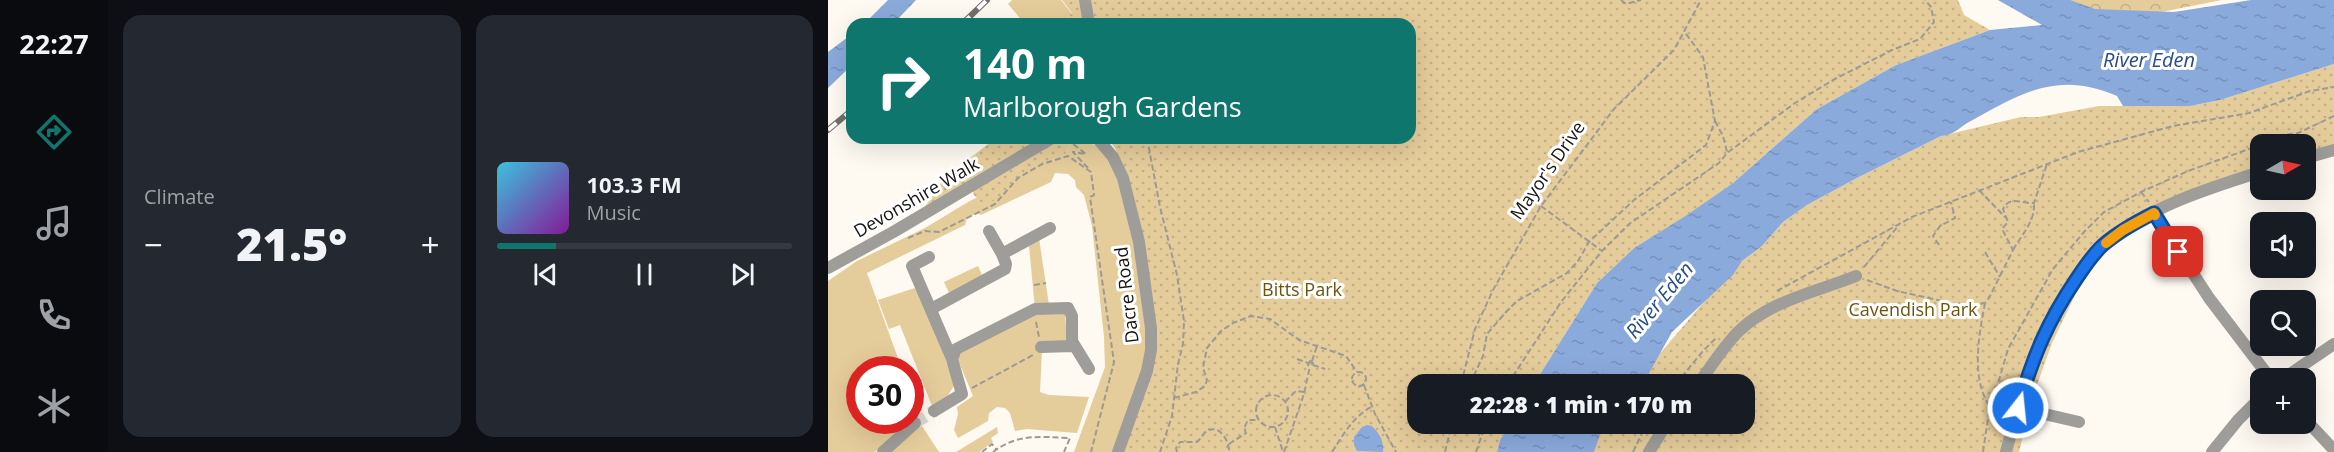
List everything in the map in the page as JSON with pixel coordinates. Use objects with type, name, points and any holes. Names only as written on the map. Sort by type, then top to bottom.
[{"type":"street","points":[[1085,0],[1088,18]]},
{"type":"street","name":"Devonshire Walk","points":[[828,268],[1042,144]]},
{"type":"street","name":"Dacre Road","points":[[1102,144],[1113,157],[1123,178],[1139,242],[1151,328],[1151,350],[1147,371],[1118,452]]},
{"type":"street","points":[[2316,155],[2334,150]]},
{"type":"street","points":[[2006,452],[2018,408],[2044,332],[2089,260],[2102,246],[2123,230],[2154,213],[2186,197],[2250,175]]},
{"type":"street","points":[[2154,213],[2209,298],[2262,368]]},
{"type":"street","points":[[1002,254],[1050,228]]},
{"type":"street","points":[[931,309],[1005,269],[1006,264],[1002,254],[989,231]]},
{"type":"street","points":[[929,257],[912,266],[952,359],[962,390],[962,394],[934,411]]},
{"type":"street","points":[[1705,374],[1736,333],[1747,323],[1770,309],[1856,276]]},
{"type":"street","points":[[952,359],[956,349],[1033,310],[1068,308],[1072,316],[1073,343],[1089,369]]},
{"type":"street","points":[[1041,347],[1069,347],[1073,343]]},
{"type":"street","points":[[2299,368],[2334,344]]},
{"type":"street","points":[[2018,408],[2079,422]]},
{"type":"street","points":[[2212,452],[2250,408]]},
{"type":"street","points":[[2316,431],[2334,450]]},
{"type":"street","points":[[883,452],[903,434]]},
{"type":"street","points":[[1649,452],[1660,434]]},
{"type":"path","points":[[1621,0],[1626,4],[1641,0]]},
{"type":"path","name":"Mayor's Drive","points":[[1464,374],[1475,329],[1493,290],[1541,206],[1596,130],[1639,83],[1674,50],[1701,0]]},
{"type":"path","points":[[1514,374],[1561,302],[1602,250],[1629,224],[1719,163],[1727,153],[1795,103],[1833,80],[1892,50],[1920,39],[1934,21],[1931,7],[1925,0]]},
{"type":"path","points":[[1684,31],[1703,57],[1715,121],[1723,136],[1727,153]]},
{"type":"path","points":[[1777,292],[1901,223],[2078,152],[2208,119],[2249,113],[2310,91],[2334,87]]},
{"type":"path","points":[[2290,134],[2298,133],[2334,116]]},
{"type":"path","points":[[1475,374],[1483,356],[1487,334],[1517,301],[1568,273],[1589,242],[1634,200],[1706,145],[1715,121]]},
{"type":"path","points":[[1073,144],[1086,154],[1073,152],[1091,172],[1094,195],[1090,197],[1114,362],[1091,452]]},
{"type":"path","points":[[1148,144],[1181,297],[1183,344],[1178,364],[1172,416],[1160,452]]},
{"type":"path","points":[[895,231],[902,241],[925,231],[939,232],[995,204],[1018,178],[1042,164],[1068,156],[1091,172]]},
{"type":"path","points":[[1991,408],[1985,400],[1980,380],[1978,341],[1984,303],[2013,250],[2030,225],[2034,203],[2047,164]]},
{"type":"path","points":[[1979,190],[2006,219]]},
{"type":"path","points":[[2013,250],[2002,229],[2007,224],[2003,208],[2011,200],[2034,203]]},
{"type":"path","points":[[1939,245],[1933,236],[1940,225],[1955,218],[1952,202]]},
{"type":"path","points":[[1541,206],[1602,250]]},
{"type":"path","points":[[1901,223],[1856,276],[1897,291],[1965,306],[1984,303]]},
{"type":"path","points":[[1985,252],[2000,277]]},
{"type":"path","points":[[1034,285],[1046,284]]},
{"type":"path","points":[[962,394],[1042,350],[1033,310]]},
{"type":"path","points":[[1174,398],[1196,392],[1205,386],[1207,380],[1203,368],[1207,348],[1221,331],[1244,318],[1260,316],[1270,319],[1299,340],[1346,356],[1357,372],[1366,376],[1364,385],[1372,407],[1396,452]]},
{"type":"path","points":[[1684,374],[1718,336]]},
{"type":"path","points":[[1283,452],[1305,392],[1317,346]]},
{"type":"path","points":[[1297,359],[1325,369]]},
{"type":"path","points":[[1357,372],[1352,376],[1353,383],[1359,387],[1364,385]]},
{"type":"path","points":[[1285,402],[1296,392],[1305,392]]},
{"type":"path","points":[[1229,444],[1246,433],[1244,425],[1248,420],[1259,421],[1266,426],[1275,427],[1281,424],[1287,416],[1285,402],[1275,395],[1264,397],[1260,400],[1256,410],[1259,421]]},
{"type":"path","points":[[1332,452],[1361,412],[1372,407]]},
{"type":"path","points":[[1275,427],[1283,452]]},
{"type":"path","points":[[1177,452],[1176,448],[1180,442],[1199,441],[1210,429],[1220,432],[1229,444],[1229,452]]},
{"type":"path","points":[[1445,452],[1449,434]]},
{"type":"path","points":[[1476,452],[1482,434]]},
{"type":"path","points":[[1633,452],[1642,434]]},
{"type":"path","points":[[993,452],[1003,444],[1026,437],[1070,438],[1064,452]]},
{"type":"path","points":[[982,452],[993,444],[996,449]]},
{"type":"green space","points":[[1012,0],[1061,0],[1072,14],[1067,18],[1020,18],[1008,4]]},
{"type":"green space","name":"Bitts Park","points":[[1062,0],[1958,0],[1964,15],[1990,30],[1896,65],[1817,109],[1733,183],[1688,215],[1634,248],[1597,283],[1540,374],[1407,374],[1407,434],[1504,434],[1497,452],[1121,452],[1154,360],[1128,181],[1112,144],[1416,144],[1416,18],[1067,18],[1072,13]]},
{"type":"green space","points":[[2048,0],[2222,0],[2141,16],[2070,13]]},
{"type":"green space","name":"Cavendish Park","points":[[2334,64],[2334,149],[2316,155],[2316,134],[2250,134],[2250,178],[2144,219],[2093,258],[2052,343],[2033,396],[2019,452],[1589,452],[1600,434],[1755,434],[1755,374],[1643,374],[1720,283],[1742,261],[1762,246],[1783,222],[1807,205],[1941,136],[2021,117],[2039,117],[2099,106],[2190,106],[2220,100]]},
{"type":"green space","points":[[988,144],[1071,144],[1065,154],[1027,174],[1008,196],[983,204],[973,194],[974,184],[925,207],[944,178]]},
{"type":"green space","points":[[1071,144],[1092,144],[1108,156],[1115,171],[1136,245],[1146,322],[1146,346],[1142,370],[1114,452],[1074,452],[1105,367],[1104,337],[1092,226],[1084,195],[1076,187],[1075,180],[1068,174],[1055,173],[1051,182],[981,215],[977,213],[967,218],[965,225],[867,273],[897,356],[846,356],[846,434],[896,434],[875,452],[828,452],[828,281],[857,261],[925,228],[968,202],[1065,154]]},
{"type":"green space","points":[[1039,238],[1049,305],[1065,311],[1067,342],[1042,350],[1040,392],[1049,395],[1089,397],[1077,433],[1027,429],[1015,431],[1010,413],[1005,408],[997,407],[989,413],[988,421],[958,438],[954,430],[958,414],[957,407],[973,396],[958,360],[959,353],[1035,309],[1029,246]]},
{"type":"green space","points":[[978,266],[982,275],[949,293],[944,282]]},
{"type":"green space","points":[[915,288],[922,297],[955,384],[947,397],[932,406],[924,386],[924,356],[912,356],[900,325],[889,329],[878,300]]},
{"type":"green space","points":[[997,427],[998,433],[991,438],[993,442],[979,452],[956,452]]},
{"type":"green space","points":[[924,429],[939,452],[888,452],[910,434],[924,434]]},
{"type":"water","points":[[888,0],[916,0],[899,18],[870,18]]},
{"type":"water","name":"River Eden","points":[[1998,0],[2070,0],[2095,9],[2174,12],[2251,0],[2334,0],[2334,64],[2220,100],[2190,106],[2123,106],[2117,96],[2096,88],[2076,85],[2040,88],[2023,94],[1988,111],[1952,133],[1941,136],[1857,178],[1807,205],[1783,222],[1762,246],[1742,261],[1733,275],[1672,332],[1649,374],[1540,374],[1597,283],[1634,248],[1733,183],[1817,109],[1896,65],[1990,30],[2042,25]]},
{"type":"water","points":[[846,38],[846,71],[828,88],[828,52]]},
{"type":"water","points":[[1372,426],[1379,435],[1383,444],[1383,452],[1357,451],[1354,437],[1362,427]]},
{"type":"water","points":[[1504,434],[1600,434],[1594,452],[1497,452]]},
{"type":"tunnel","points":[[924,417],[934,411]]},
{"type":"railway","points":[[968,18],[987,0]]},
{"type":"railway","points":[[828,130],[846,115]]},
{"type":"slow traffic","points":[[2106,243],[2123,230],[2154,213],[2155,215]]},
{"type":"route","points":[[2018,408],[2026,379],[2044,332],[2062,300],[2089,260],[2102,246],[2123,230],[2154,213],[2178,252]]}]
